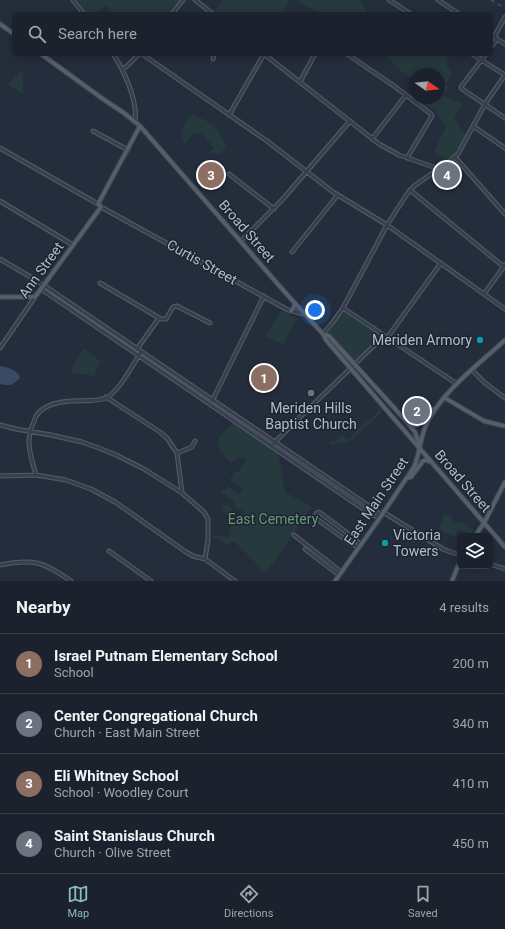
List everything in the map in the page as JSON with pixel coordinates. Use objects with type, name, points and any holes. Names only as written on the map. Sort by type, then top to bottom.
[{"type":"main road","points":[[0,24],[12,33]]},
{"type":"main road","name":"Broad Street","points":[[44,56],[140,126],[323,334],[326,340],[505,547]]},
{"type":"main road","name":"Ann Street","points":[[35,297],[99,206],[140,126]]},
{"type":"main road","points":[[0,297],[35,297]]},
{"type":"main road","points":[[291,311],[295,303]]},
{"type":"main road","name":"Broad Street","points":[[323,334],[329,336],[406,421],[415,432],[419,447]]},
{"type":"main road","name":"East Main Street","points":[[338,577],[416,464],[422,433],[432,414],[457,384],[505,340]]},
{"type":"main road","points":[[379,402],[385,397]]},
{"type":"main road","points":[[445,398],[484,422],[505,426]]},
{"type":"main road","points":[[406,421],[414,425],[417,424],[440,403]]},
{"type":"main road","points":[[407,478],[411,477],[423,461],[428,460],[432,462]]},
{"type":"main road","points":[[477,533],[505,484]]},
{"type":"main road","points":[[452,581],[457,568]]},
{"type":"street","points":[[73,0],[82,12]]},
{"type":"street","points":[[174,12],[183,0]]},
{"type":"street","points":[[195,0],[210,12]]},
{"type":"street","points":[[389,0],[408,12]]},
{"type":"street","points":[[438,0],[456,12]]},
{"type":"street","points":[[505,17],[494,37],[505,44]]},
{"type":"street","points":[[114,56],[122,69],[130,88],[136,114],[135,121]]},
{"type":"street","points":[[122,69],[138,56]]},
{"type":"street","points":[[143,56],[272,144],[338,196],[387,225],[505,309]]},
{"type":"street","points":[[230,115],[263,56]]},
{"type":"street","points":[[267,56],[372,139],[386,148],[407,158],[439,169]]},
{"type":"street","points":[[300,82],[314,56]]},
{"type":"street","points":[[350,56],[387,81],[431,114],[432,116],[407,158]]},
{"type":"street","points":[[323,334],[342,308],[387,225],[410,190],[455,157],[485,104],[505,75],[475,56]]},
{"type":"street","points":[[484,56],[461,87],[505,118]]},
{"type":"street","points":[[372,139],[406,95]]},
{"type":"street","points":[[241,241],[274,209],[350,121]]},
{"type":"street","points":[[472,126],[505,148]]},
{"type":"street","points":[[93,130],[128,150]]},
{"type":"street","name":"Curtis Street","points":[[0,148],[99,206],[291,311],[304,314]]},
{"type":"street","points":[[455,157],[505,214]]},
{"type":"street","points":[[229,174],[274,209]]},
{"type":"street","points":[[410,190],[504,266],[484,294]]},
{"type":"street","points":[[292,252],[338,196]]},
{"type":"street","points":[[0,201],[73,245]]},
{"type":"street","points":[[0,259],[43,285],[139,350],[314,469],[376,512],[380,517]]},
{"type":"street","points":[[271,446],[355,364],[386,337],[441,264]]},
{"type":"street","points":[[100,283],[161,319],[166,318],[173,307],[177,306],[210,323]]},
{"type":"street","points":[[40,289],[372,515],[380,517]]},
{"type":"street","points":[[210,405],[264,296]]},
{"type":"street","name":"Ann Street","points":[[0,348],[35,297]]},
{"type":"street","points":[[342,308],[457,384]]},
{"type":"street","points":[[75,313],[78,309]]},
{"type":"street","points":[[36,475],[30,455],[29,442],[30,431],[36,416],[50,405],[60,402],[98,400],[112,393],[118,388],[159,318]]},
{"type":"street","points":[[106,334],[109,330]]},
{"type":"street","points":[[472,370],[485,383],[505,398]]},
{"type":"street","points":[[174,380],[177,376]]},
{"type":"street","points":[[106,397],[167,438],[177,453],[180,466],[182,493]]},
{"type":"street","points":[[243,427],[246,423]]},
{"type":"street","points":[[0,425],[82,442],[116,455],[144,469],[182,493],[204,512],[208,519],[208,540],[205,559]]},
{"type":"street","points":[[177,453],[192,447],[196,441]]},
{"type":"street","points":[[311,473],[314,469]]},
{"type":"street","points":[[0,476],[36,475],[66,480],[91,489],[102,494],[128,511],[186,552],[193,556],[205,559],[235,581]]},
{"type":"street","points":[[384,512],[448,551],[457,554]]},
{"type":"street","points":[[321,513],[356,540],[360,546],[350,544],[317,519],[315,516],[316,514],[321,513]]},
{"type":"street","points":[[332,530],[336,524]]},
{"type":"street","points":[[294,535],[314,553],[338,577],[340,581]]},
{"type":"street","points":[[305,549],[314,553]]},
{"type":"street","points":[[109,551],[151,581]]},
{"type":"street","points":[[0,565],[26,561],[36,562],[46,565],[71,581]]},
{"type":"street","points":[[493,565],[505,569]]},
{"type":"green space","points":[[77,0],[181,0],[171,12],[111,12],[106,6],[97,12],[86,12]]},
{"type":"green space","points":[[223,0],[289,0],[283,12],[214,11]]},
{"type":"green space","points":[[295,0],[359,0],[368,12],[317,12]]},
{"type":"green space","points":[[387,56],[446,56],[450,59],[446,64],[452,74],[446,84],[449,87],[445,92],[445,68],[409,68],[409,76],[400,70]]},
{"type":"green space","points":[[20,71],[23,73],[23,94],[8,84]]},
{"type":"green space","points":[[445,96],[456,103],[458,101],[463,104],[454,118],[459,125],[459,128],[467,134],[454,154],[445,161],[442,156],[434,152],[446,126],[437,115],[436,109],[432,109],[425,105],[445,104]]},
{"type":"green space","points":[[192,115],[205,120],[218,130],[225,145],[227,146],[220,154],[210,153],[214,148],[203,135],[194,133],[184,145],[181,133],[187,120]]},
{"type":"green space","points":[[281,310],[298,319],[283,345],[266,336]]},
{"type":"green space","points":[[344,312],[380,335],[357,359],[353,360],[329,334]]},
{"type":"green space","points":[[84,348],[100,361],[94,376],[70,372]]},
{"type":"green space","points":[[381,409],[381,413],[349,442],[332,445],[328,442],[336,441],[342,435],[347,440]]},
{"type":"green space","name":"East Cemetery","points":[[233,422],[278,453],[285,492],[312,507],[266,573],[235,542],[231,542],[227,546],[222,541],[212,537],[215,535],[228,537],[231,533],[230,521],[222,510],[226,504],[239,516],[244,512],[242,508],[237,510],[232,499],[221,493],[222,490],[225,490],[228,486],[240,495],[243,488],[230,480],[234,472],[238,472],[247,460],[239,457],[230,463],[217,446],[219,438]]},
{"type":"green space","points":[[445,514],[451,516],[453,521],[467,524],[468,527],[474,530],[473,533],[468,533],[458,529],[455,537],[439,529],[443,520],[442,518]]},
{"type":"water","points":[[0,366],[15,371],[20,378],[11,385],[0,384]]},
{"type":"railway","points":[[491,0],[505,8]]},
{"type":"place","name":"Eli Whitney School","points":[[211,175]]},
{"type":"place","name":"Saint Stanislaus Church","points":[[447,175]]},
{"type":"place","name":"Meriden Armory","points":[[480,340]]},
{"type":"place","name":"Israel Putnam Elementary School","points":[[264,378]]},
{"type":"place","name":"Meriden Hills Baptist Church","points":[[311,393]]},
{"type":"place","name":"Center Congregational Church","points":[[417,411]]},
{"type":"place","name":"Victoria Towers","points":[[385,543]]}]
